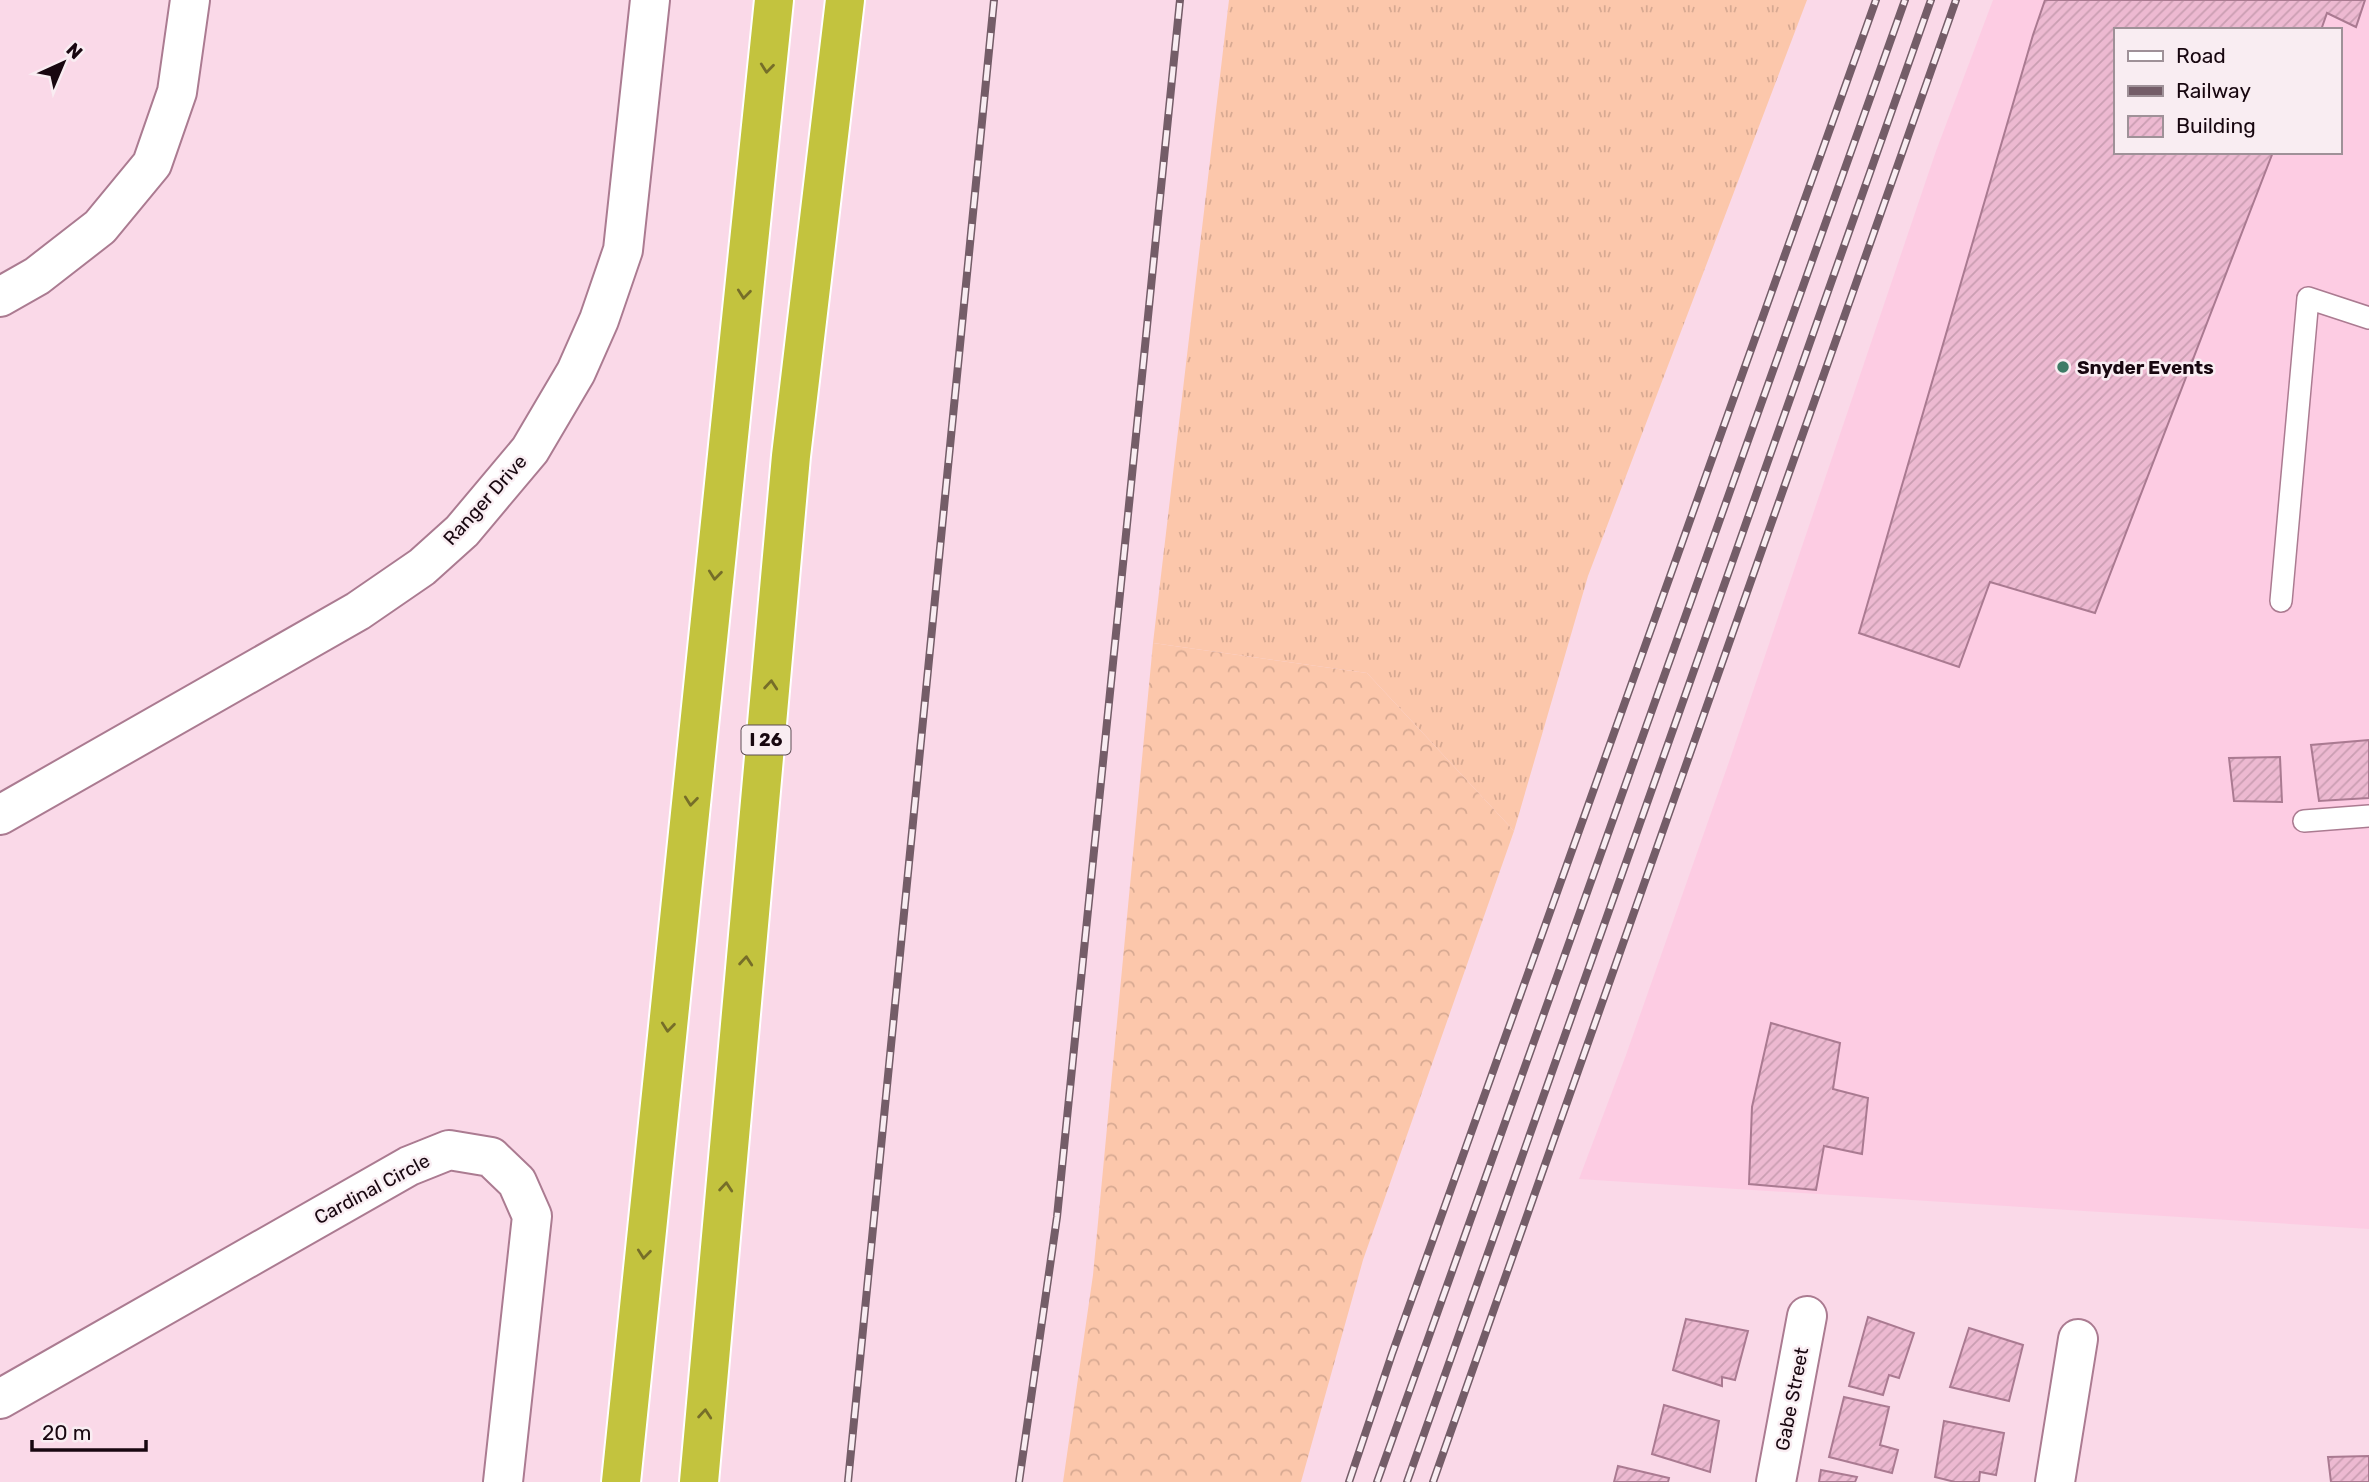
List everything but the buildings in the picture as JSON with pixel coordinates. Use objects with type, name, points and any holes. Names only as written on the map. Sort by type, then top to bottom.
[{"type":"highway","points":[[621,1482],[774,0]]},
{"type":"highway","name":"I 26","points":[[699,1482],[790,470],[845,0]]},
{"type":"street","points":[[0,297],[37,276],[100,226],[152,164],[177,92],[190,0]]},
{"type":"street","name":"Ranger Drive","points":[[0,815],[358,611],[422,567],[462,531],[530,450],[576,372],[600,320],[623,250],[650,0]]},
{"type":"street","name":"Cardinal Circle","points":[[0,1399],[410,1166],[449,1150],[491,1157],[517,1182],[532,1216],[503,1482]]},
{"type":"street","name":"Gabe Street","points":[[1776,1482],[1807,1316]]},
{"type":"street","points":[[2055,1482],[2078,1339]]},
{"type":"lane","points":[[2281,601],[2308,298],[2369,318]]},
{"type":"lane","points":[[2304,821],[2369,816]]},
{"type":"shaded area","points":[[1993,0],[2369,0],[2369,1229],[1579,1179],[1626,1055],[1730,759],[1936,151]]},
{"type":"green space","points":[[1229,0],[1807,0],[1588,576],[1514,831],[1367,673],[1153,643]]},
{"type":"green space","points":[[1153,643],[1367,673],[1514,831],[1363,1260],[1301,1482],[1063,1482],[1093,1275]]},
{"type":"railway","points":[[848,1482],[994,0]]},
{"type":"railway","points":[[1019,1482],[1057,1217],[1180,0]]},
{"type":"railway","points":[[1349,1482],[1392,1354],[1876,0]]},
{"type":"railway","points":[[1377,1482],[1905,0]]},
{"type":"railway","points":[[1407,1482],[1931,0]]},
{"type":"railway","points":[[1433,1482],[1956,0]]},
{"type":"place","name":"Snyder Events","points":[[2063,367]]}]
